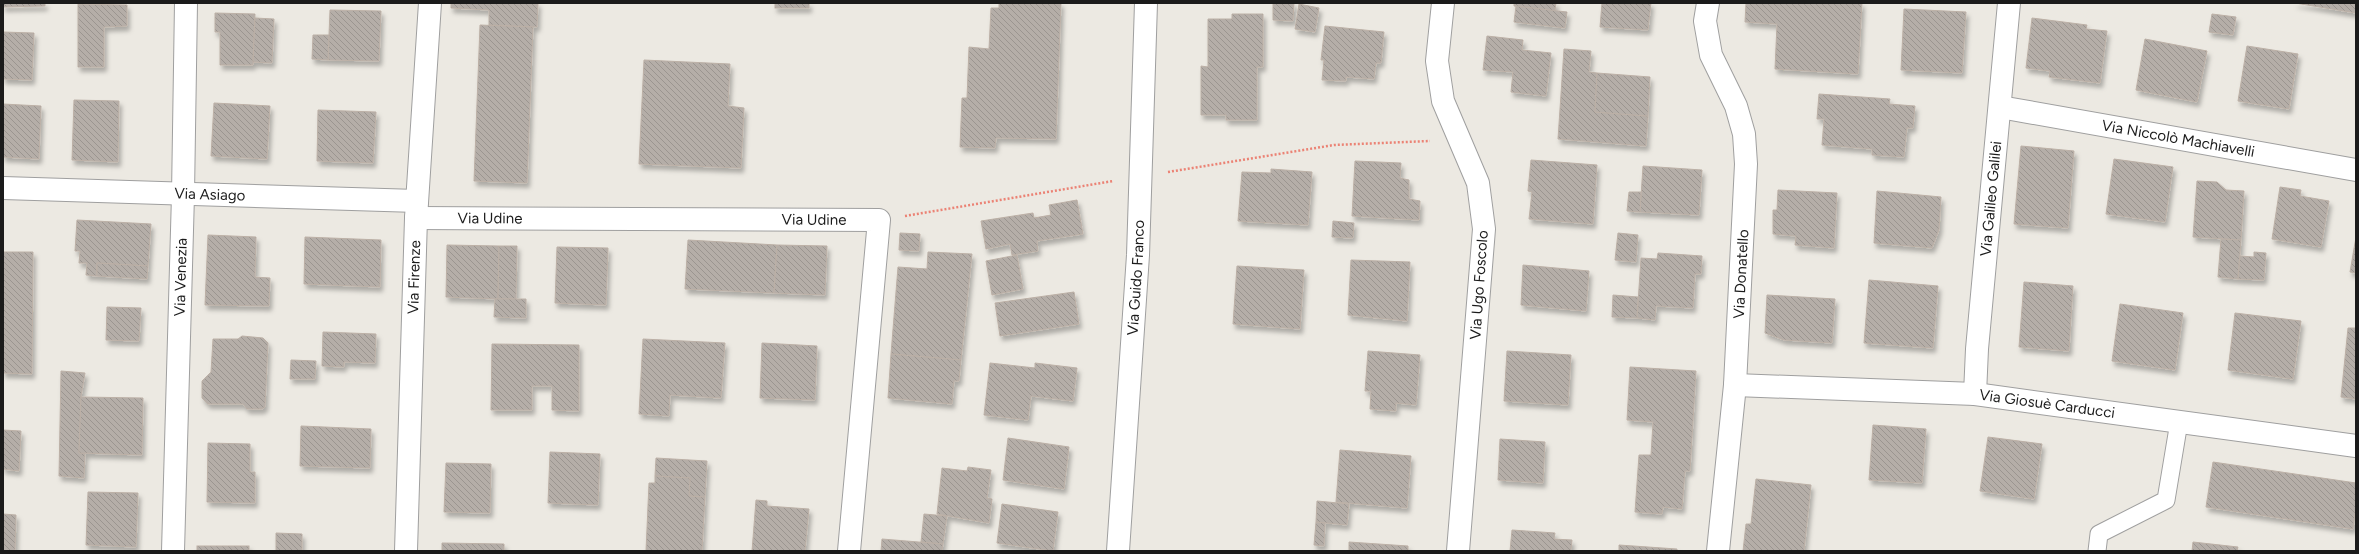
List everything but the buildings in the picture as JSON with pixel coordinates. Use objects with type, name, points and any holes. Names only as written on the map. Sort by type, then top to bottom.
[{"type":"street","name":"Via Venezia","points":[[173,551],[183,194],[186,3]]},
{"type":"street","name":"Via Firenze","points":[[406,551],[417,210],[430,3]]},
{"type":"street","name":"Via Guido Franco","points":[[1118,551],[1138,255],[1146,3]]},
{"type":"street","name":"Via Ugo Foscolo","points":[[1443,3],[1437,61],[1443,101],[1478,184],[1484,229],[1458,551]]},
{"type":"street","name":"Via Donatello","points":[[1708,3],[1705,21],[1711,55],[1736,106],[1744,134],[1746,164],[1735,385],[1718,551]]},
{"type":"street","name":"Via Galileo Galilei","points":[[1975,394],[1977,349],[2009,3]]},
{"type":"street","name":"Via Niccolò Machiavelli","points":[[2000,108],[2356,170]]},
{"type":"street","name":"Via Asiago","points":[[3,188],[183,194],[417,210]]},
{"type":"street","name":"Via Udine","points":[[417,210],[879,220],[849,551]]},
{"type":"street","name":"Via Giosuè Carducci","points":[[1735,385],[1975,394],[2356,446]]},
{"type":"lane","points":[[2097,551],[2099,534],[2166,500],[2179,422]]}]
